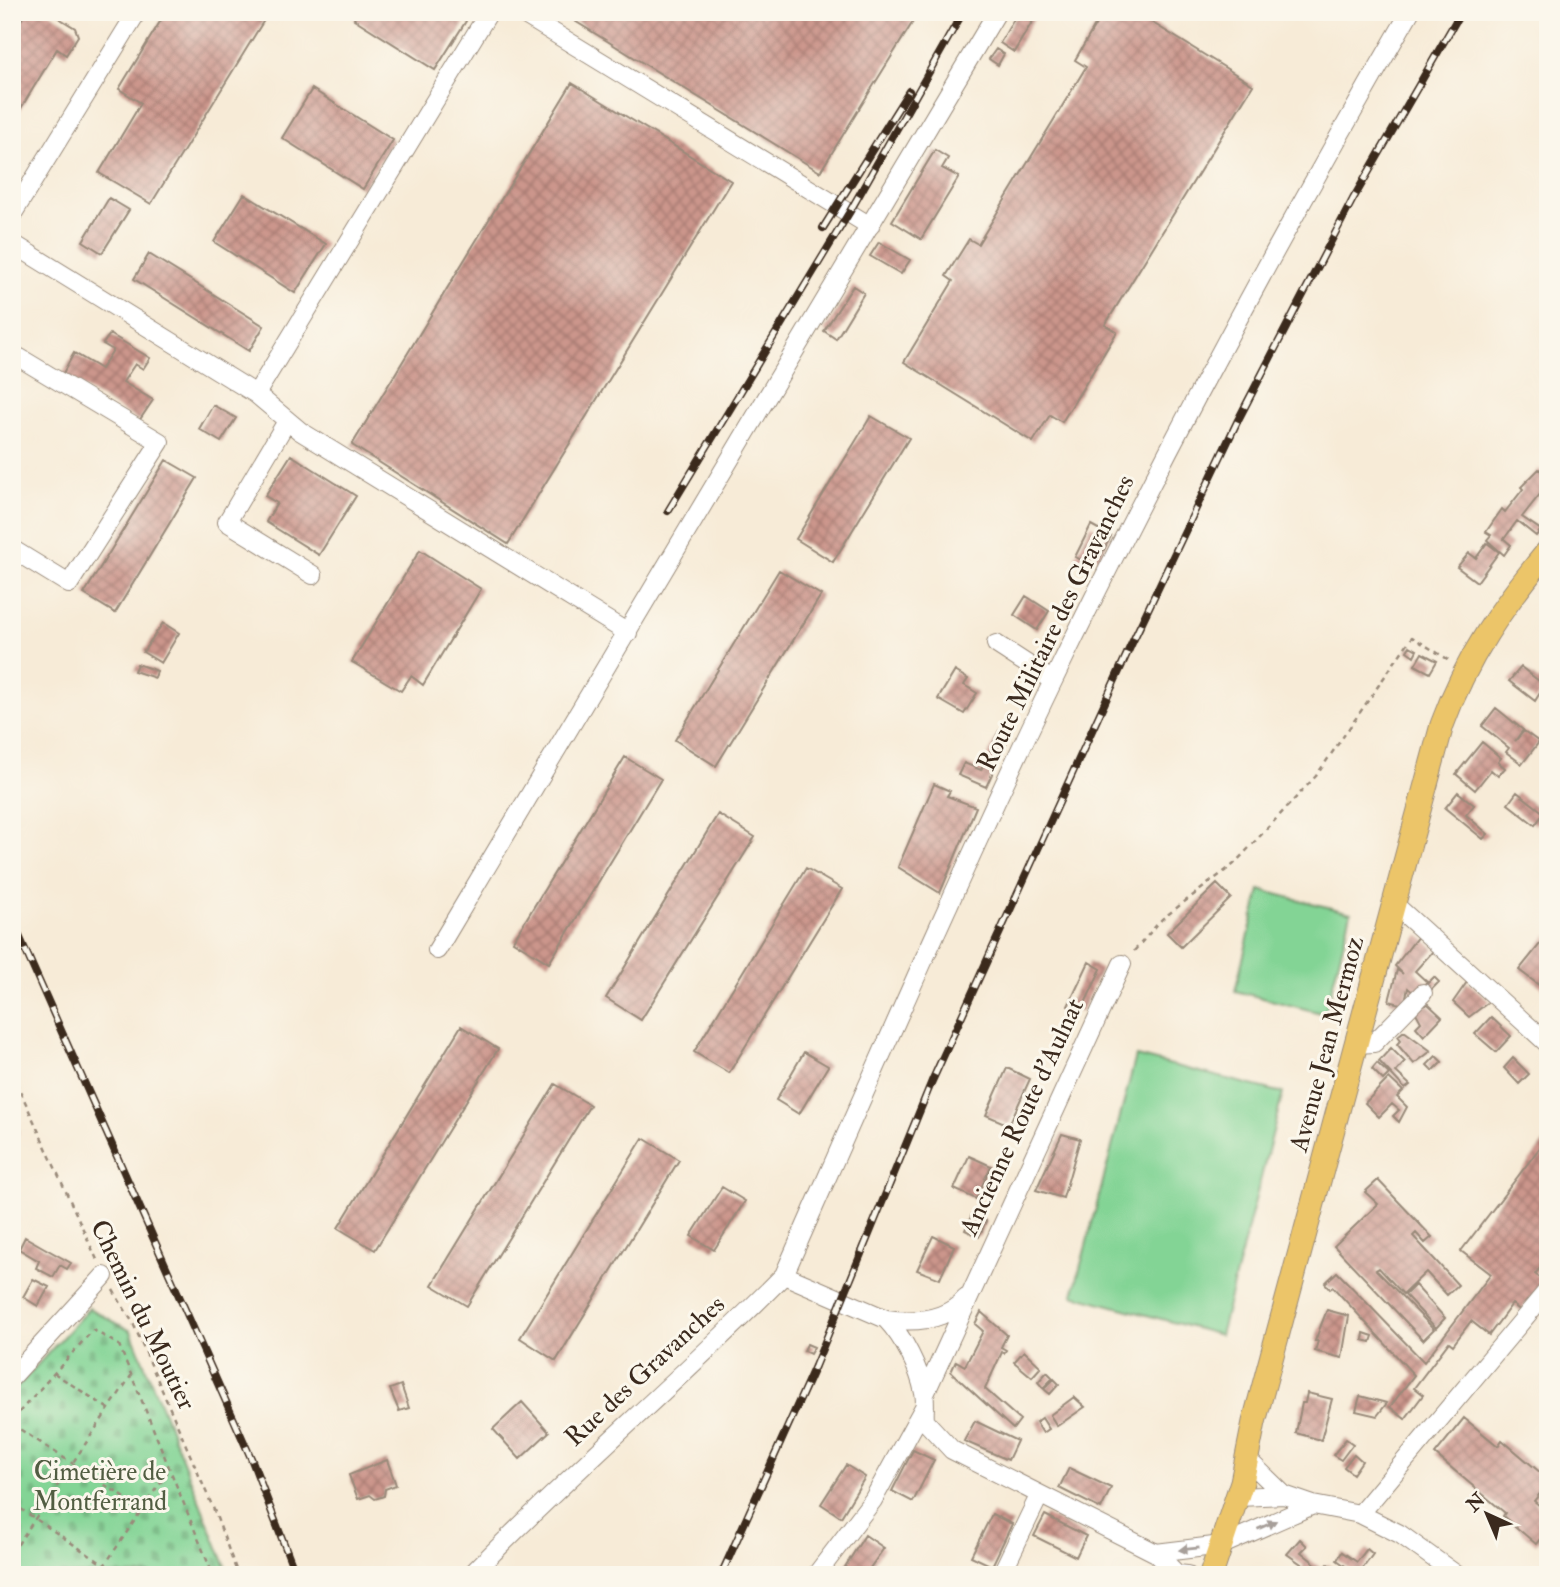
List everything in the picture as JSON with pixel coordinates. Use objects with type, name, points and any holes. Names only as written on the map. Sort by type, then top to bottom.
[{"type":"main road","name":"Avenue Jean Mermoz","points":[[1211,1575],[1238,1497],[1246,1458],[1442,725],[1464,670],[1505,604],[1548,551]]},
{"type":"street","points":[[12,215],[137,12]]},
{"type":"street","points":[[256,394],[489,12]]},
{"type":"street","points":[[520,12],[870,226]]},
{"type":"street","points":[[437,950],[997,12]]},
{"type":"street","name":"Route Militaire des Gravanches","points":[[785,1275],[1053,681],[1214,362],[1329,151],[1410,12]]},
{"type":"street","points":[[12,243],[256,394],[287,421],[628,633]]},
{"type":"street","points":[[12,357],[20,358],[160,442],[69,584],[12,549]]},
{"type":"street","points":[[287,421],[226,522],[313,575]]},
{"type":"street","points":[[996,644],[1053,681]]},
{"type":"street","points":[[1394,904],[1548,1044]]},
{"type":"street","name":"Ancienne Route d'Aulnat","points":[[816,1575],[873,1500],[924,1401],[970,1293],[1122,964]]},
{"type":"street","points":[[1357,1044],[1374,1044],[1423,993]]},
{"type":"street","points":[[785,1275],[880,1316],[901,1336],[924,1401],[926,1421],[952,1450],[1156,1553],[1181,1574]]},
{"type":"street","name":"Rue des Gravanches","points":[[471,1575],[544,1500],[712,1348],[785,1275]]},
{"type":"street","points":[[12,1377],[104,1276]]},
{"type":"street","points":[[1360,1514],[1547,1291]]},
{"type":"street","name":"Ancienne Route d'Aulnat","points":[[880,1316],[902,1321],[944,1316],[958,1307],[970,1293]]},
{"type":"street","points":[[1246,1458],[1284,1495]]},
{"type":"street","points":[[1238,1497],[1284,1495],[1313,1505],[1360,1514],[1400,1534],[1457,1575]]},
{"type":"street","points":[[1001,1575],[1039,1496]]},
{"type":"street","points":[[1156,1553],[1222,1545],[1313,1505]]},
{"type":"path","points":[[1122,964],[1162,919],[1234,864],[1316,776],[1412,637],[1464,670]]},
{"type":"path","name":"Chemin du Moutier","points":[[12,1073],[104,1276],[133,1323],[214,1510],[238,1575]]},
{"type":"path","points":[[142,1509],[12,1422],[93,1330],[119,1345],[213,1575]]},
{"type":"path","points":[[54,1373],[109,1409]]},
{"type":"path","points":[[12,1553],[131,1376]]},
{"type":"path","points":[[98,1575],[170,1468]]},
{"type":"path","points":[[12,1503],[119,1575]]},
{"type":"green space","points":[[1260,890],[1351,913],[1325,1014],[1235,991]]},
{"type":"green space","points":[[1136,1056],[1283,1093],[1220,1335],[1073,1295]]},
{"type":"green space","name":"Cimetière de Montferrand","points":[[89,1308],[131,1331],[229,1575],[12,1575],[12,1393]]},
{"type":"building","points":[[26,12],[49,12],[75,28],[78,36],[66,55],[57,49],[12,123],[12,35]]},
{"type":"building","points":[[166,12],[269,12],[151,204],[99,173],[141,103],[119,89]]},
{"type":"building","points":[[358,12],[452,12],[466,21],[435,70],[354,19]]},
{"type":"building","points":[[567,12],[919,12],[820,172],[565,15]]},
{"type":"building","points":[[1018,12],[1038,12],[1014,52],[1000,43]]},
{"type":"building","points":[[1103,12],[1135,12],[1253,85],[1105,325],[1117,332],[1062,422],[1050,415],[1033,442],[904,362],[953,281],[946,276],[969,239],[978,244],[1086,67],[1075,60]]},
{"type":"building","points":[[996,49],[1004,54],[998,65],[989,59]]},
{"type":"building","points":[[572,83],[731,181],[508,544],[352,445]]},
{"type":"building","points":[[312,89],[393,140],[363,189],[282,138]]},
{"type":"building","points":[[12,129],[19,134],[12,145]]},
{"type":"building","points":[[935,150],[948,158],[942,168],[959,177],[921,239],[892,221]]},
{"type":"building","points":[[244,194],[326,244],[295,293],[214,242]]},
{"type":"building","points":[[109,198],[129,210],[102,253],[83,241]]},
{"type":"building","points":[[879,242],[910,260],[901,274],[870,256]]},
{"type":"building","points":[[149,254],[264,326],[249,351],[134,279]]},
{"type":"building","points":[[853,286],[864,293],[836,339],[824,331]]},
{"type":"building","points":[[110,334],[150,358],[143,369],[135,364],[123,382],[153,400],[139,421],[62,375],[74,353],[101,369],[113,350],[103,344]]},
{"type":"building","points":[[213,405],[236,418],[221,442],[199,429]]},
{"type":"building","points":[[871,416],[909,438],[833,562],[796,539]]},
{"type":"building","points":[[291,455],[356,496],[319,555],[266,522],[277,503],[265,496]]},
{"type":"building","points":[[166,460],[197,478],[115,613],[84,594]]},
{"type":"building","points":[[1539,469],[1548,476],[1548,484],[1522,517],[1541,530],[1536,536],[1517,521],[1504,539],[1511,545],[1504,555],[1487,540],[1491,535],[1486,532],[1502,509],[1505,512],[1523,489],[1521,487]]},
{"type":"building","points":[[1091,525],[1111,536],[1099,559],[1094,557],[1090,564],[1075,557]]},
{"type":"building","points":[[1487,543],[1499,552],[1477,582],[1457,567],[1469,553],[1476,558]]},
{"type":"building","points":[[420,550],[481,589],[423,685],[411,676],[401,691],[352,662]]},
{"type":"building","points":[[779,570],[821,595],[716,766],[675,740]]},
{"type":"building","points":[[1026,596],[1049,611],[1037,630],[1014,615]]},
{"type":"building","points":[[163,623],[179,633],[161,663],[143,652]]},
{"type":"building","points":[[1410,646],[1417,650],[1414,656],[1407,651]]},
{"type":"building","points":[[1422,653],[1437,661],[1430,673],[1415,665]]},
{"type":"building","points":[[137,664],[157,671],[155,678],[134,671]]},
{"type":"building","points":[[1521,667],[1539,681],[1543,676],[1548,680],[1535,701],[1509,681]]},
{"type":"building","points":[[955,671],[968,679],[964,685],[977,693],[964,714],[938,699]]},
{"type":"building","points":[[1496,708],[1523,730],[1515,741],[1524,731],[1539,742],[1522,764],[1506,752],[1509,748],[1482,726]]},
{"type":"building","points":[[999,731],[1010,735],[986,787],[958,775],[964,763],[981,770]]},
{"type":"building","points":[[1482,742],[1501,758],[1498,762],[1505,768],[1498,776],[1491,770],[1475,790],[1456,774]]},
{"type":"building","points":[[625,757],[661,779],[549,963],[513,941]]},
{"type":"building","points":[[934,784],[950,791],[947,796],[976,807],[940,893],[898,867]]},
{"type":"building","points":[[1458,792],[1474,805],[1466,815],[1488,834],[1483,839],[1445,808]]},
{"type":"building","points":[[1517,792],[1544,813],[1535,825],[1508,804]]},
{"type":"building","points":[[718,814],[755,837],[641,1020],[606,998]]},
{"type":"building","points":[[806,868],[842,889],[729,1073],[694,1052]]},
{"type":"building","points":[[1217,884],[1231,898],[1181,947],[1167,933]]},
{"type":"building","points":[[1548,934],[1548,992],[1519,970]]},
{"type":"building","points":[[1419,935],[1435,949],[1415,971],[1427,982],[1415,994],[1408,988],[1404,1005],[1389,1001],[1397,970],[1403,974],[1395,966]]},
{"type":"building","points":[[1089,962],[1101,969],[1081,1012],[1068,1006]]},
{"type":"building","points":[[1434,977],[1439,982],[1427,994],[1422,989]]},
{"type":"building","points":[[1467,982],[1490,1001],[1469,1017],[1453,1002]]},
{"type":"building","points":[[1428,1004],[1442,1017],[1424,1036],[1416,1027],[1421,1022],[1414,1009]]},
{"type":"building","points":[[1491,1017],[1511,1036],[1496,1052],[1475,1034]]},
{"type":"building","points":[[461,1026],[498,1049],[375,1250],[338,1228]]},
{"type":"building","points":[[1404,1031],[1431,1051],[1414,1064],[1397,1044],[1401,1040],[1398,1036]]},
{"type":"building","points":[[1391,1048],[1405,1062],[1396,1072],[1410,1085],[1405,1089],[1379,1061]]},
{"type":"building","points":[[804,1052],[828,1066],[799,1114],[776,1100]]},
{"type":"building","points":[[1436,1056],[1442,1062],[1433,1071],[1427,1065]]},
{"type":"building","points":[[1513,1058],[1529,1074],[1519,1084],[1504,1068]]},
{"type":"building","points":[[1377,1063],[1389,1074],[1383,1080],[1372,1069]]},
{"type":"building","points":[[1007,1068],[1030,1079],[1009,1125],[986,1115]]},
{"type":"building","points":[[1389,1078],[1403,1091],[1397,1097],[1407,1107],[1399,1122],[1393,1116],[1399,1110],[1392,1104],[1379,1117],[1365,1103]]},
{"type":"building","points":[[555,1084],[590,1105],[467,1306],[432,1285]]},
{"type":"building","points":[[14,1126],[20,1130],[17,1136],[12,1133]]},
{"type":"building","points":[[1062,1134],[1080,1139],[1063,1198],[1036,1190]]},
{"type":"building","points":[[1548,1137],[1548,1258],[1535,1274],[1544,1281],[1521,1311],[1512,1304],[1489,1335],[1471,1321],[1453,1345],[1449,1342],[1414,1388],[1423,1395],[1405,1419],[1390,1407],[1414,1375],[1333,1287],[1330,1289],[1325,1283],[1337,1272],[1424,1362],[1491,1274],[1461,1251]]},
{"type":"building","points":[[643,1138],[679,1160],[556,1361],[520,1338]]},
{"type":"building","points":[[969,1156],[991,1166],[976,1199],[954,1189]]},
{"type":"building","points":[[1378,1180],[1432,1237],[1425,1243],[1416,1233],[1413,1236],[1458,1285],[1447,1295],[1426,1272],[1403,1294],[1379,1268],[1376,1270],[1434,1329],[1423,1340],[1334,1246],[1378,1204],[1365,1192]]},
{"type":"building","points":[[722,1187],[745,1201],[714,1250],[691,1236]]},
{"type":"building","points":[[972,1214],[986,1221],[979,1237],[965,1230]]},
{"type":"building","points":[[933,1236],[954,1246],[940,1279],[917,1270]]},
{"type":"building","points":[[25,1237],[71,1263],[67,1269],[60,1265],[53,1277],[36,1268],[39,1261],[19,1249]]},
{"type":"building","points":[[33,1279],[49,1287],[38,1306],[23,1297]]},
{"type":"building","points":[[1415,1285],[1445,1318],[1436,1328],[1405,1295]]},
{"type":"building","points":[[1327,1310],[1349,1316],[1342,1358],[1315,1351],[1318,1341],[1315,1341]]},
{"type":"building","points":[[981,1312],[1007,1335],[1001,1347],[1006,1350],[1002,1352],[985,1389],[1020,1420],[1013,1429],[951,1372],[956,1361],[965,1366],[983,1331],[975,1324]]},
{"type":"building","points":[[1364,1333],[1373,1336],[1371,1342],[1363,1340]]},
{"type":"building","points":[[807,1344],[814,1347],[810,1354],[804,1351]]},
{"type":"building","points":[[1024,1351],[1041,1367],[1032,1377],[1014,1362]]},
{"type":"building","points":[[1047,1372],[1053,1378],[1043,1388],[1038,1382]]},
{"type":"building","points":[[1054,1379],[1059,1384],[1050,1394],[1044,1389]]},
{"type":"building","points":[[401,1385],[409,1408],[399,1411],[390,1389]]},
{"type":"building","points":[[1307,1393],[1332,1399],[1321,1440],[1296,1433],[1302,1403],[1305,1403]]},
{"type":"building","points":[[1360,1396],[1387,1403],[1377,1416],[1356,1411]]},
{"type":"building","points":[[1074,1397],[1085,1407],[1057,1426],[1050,1415]]},
{"type":"building","points":[[522,1402],[549,1432],[520,1459],[493,1429]]},
{"type":"building","points":[[1042,1418],[1049,1429],[1043,1433],[1036,1422]]},
{"type":"building","points":[[1464,1418],[1498,1446],[1502,1440],[1548,1479],[1548,1484],[1534,1501],[1548,1513],[1548,1529],[1536,1544],[1503,1516],[1505,1513],[1435,1454]]},
{"type":"building","points":[[975,1421],[1017,1441],[1008,1460],[964,1441]]},
{"type":"building","points":[[1346,1439],[1353,1444],[1341,1460],[1333,1455]]},
{"type":"building","points":[[913,1450],[934,1460],[913,1502],[892,1491]]},
{"type":"building","points":[[1354,1454],[1362,1461],[1353,1474],[1344,1467]]},
{"type":"building","points":[[387,1460],[396,1485],[385,1489],[384,1496],[375,1499],[370,1495],[358,1499],[349,1475]]},
{"type":"building","points":[[846,1465],[865,1477],[841,1517],[821,1504]]},
{"type":"building","points":[[1069,1468],[1111,1488],[1101,1509],[1059,1488]]},
{"type":"building","points":[[992,1514],[1012,1524],[992,1566],[971,1556]]},
{"type":"building","points":[[1045,1515],[1086,1536],[1076,1557],[1034,1536]]},
{"type":"building","points":[[865,1535],[884,1548],[865,1575],[840,1575]]},
{"type":"building","points":[[1300,1539],[1307,1546],[1301,1552],[1323,1570],[1328,1564],[1345,1575],[1297,1575],[1304,1566],[1287,1554]]},
{"type":"building","points":[[1367,1549],[1373,1554],[1358,1575],[1337,1560],[1342,1552],[1357,1562]]},
{"type":"railway","points":[[668,511],[849,213],[963,12]]},
{"type":"railway","points":[[721,1575],[815,1366],[932,1081],[1131,645],[1238,420],[1353,199],[1461,12]]},
{"type":"railway","points":[[823,228],[909,91]]},
{"type":"railway","points":[[12,920],[251,1458],[296,1575]]}]
